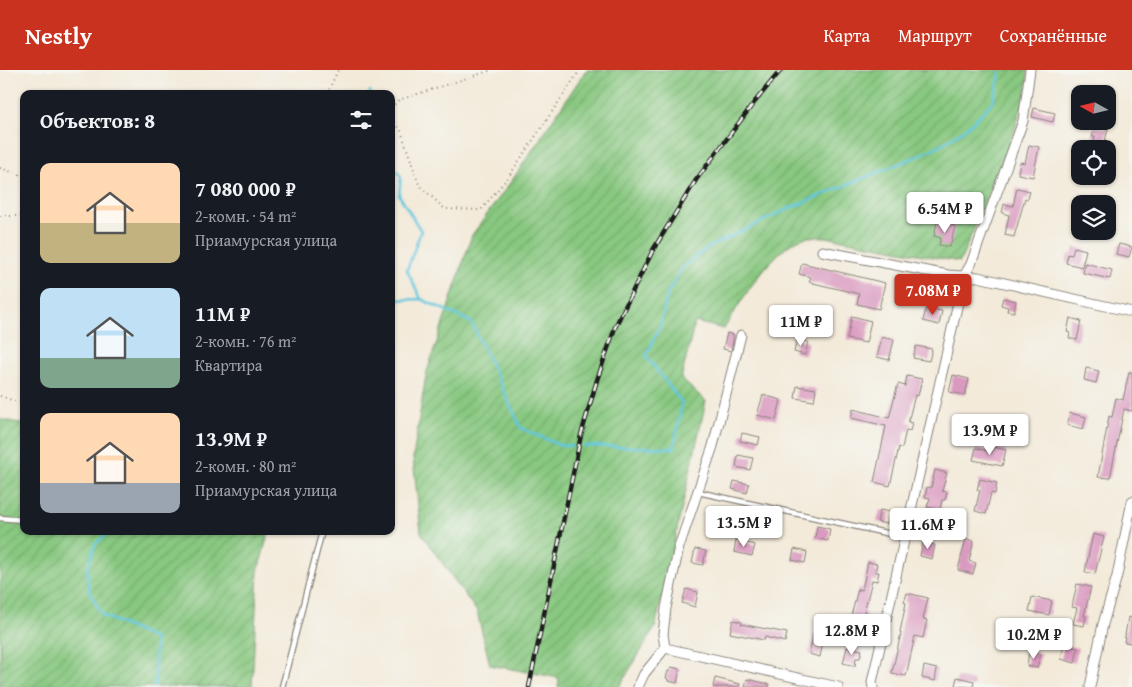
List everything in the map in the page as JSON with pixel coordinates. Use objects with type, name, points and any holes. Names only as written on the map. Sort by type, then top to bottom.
[{"type":"street","points":[[873,687],[872,682],[904,537],[964,276],[971,264],[1023,121],[1030,70]]},
{"type":"street","points":[[822,250],[948,275],[978,277],[1132,312]]},
{"type":"street","points":[[638,687],[644,674],[665,648],[663,634],[666,608],[679,547],[713,446],[741,335]]},
{"type":"street","points":[[1090,687],[1103,624],[1117,576],[1132,501]]},
{"type":"street","points":[[665,648],[838,687]]},
{"type":"lane","points":[[696,492],[904,537]]},
{"type":"lane","points":[[0,518],[20,520]]},
{"type":"lane","points":[[282,687],[321,535]]},
{"type":"path","points":[[329,90],[338,70]]},
{"type":"path","points":[[395,104],[399,100],[492,70]]},
{"type":"path","points":[[395,124],[401,131],[419,185],[445,209],[481,210],[509,176],[580,70]]},
{"type":"path","points":[[0,168],[20,175]]},
{"type":"path","points":[[0,216],[20,216]]},
{"type":"path","points":[[0,396],[20,403]]},
{"type":"green space","points":[[586,70],[1028,70],[1027,89],[1012,139],[960,262],[826,237],[806,237],[791,244],[768,264],[724,329],[695,322],[681,379],[706,401],[655,628],[619,687],[558,687],[559,678],[490,665],[477,612],[421,533],[413,458],[426,375],[472,235],[515,176]]},
{"type":"green space","points":[[0,419],[20,423],[20,535],[268,535],[258,571],[252,687],[0,687]]},
{"type":"building","points":[[1034,108],[1055,113],[1053,122],[1032,117]]},
{"type":"building","points":[[1094,130],[1108,130],[1105,140],[1094,140],[1095,137],[1092,137]]},
{"type":"building","points":[[1029,145],[1039,147],[1033,177],[1018,174],[1020,162],[1025,163]]},
{"type":"building","points":[[1017,188],[1030,191],[1028,199],[1025,198],[1014,237],[1005,235],[1009,215],[1002,213],[1004,204],[1013,206]]},
{"type":"building","points":[[937,222],[955,226],[950,247],[939,245],[941,238],[934,236]]},
{"type":"building","points":[[1119,244],[1132,247],[1129,257],[1116,254]]},
{"type":"building","points":[[1074,247],[1086,250],[1082,267],[1066,263],[1068,254],[1072,255]]},
{"type":"building","points":[[802,263],[885,283],[879,309],[857,304],[859,294],[809,282],[811,277],[799,274]]},
{"type":"building","points":[[1085,263],[1112,270],[1110,279],[1083,273]]},
{"type":"building","points":[[901,281],[914,284],[911,294],[907,293],[906,296],[897,294]]},
{"type":"building","points":[[1003,298],[1016,301],[1014,312],[1007,311],[1008,307],[1001,305]]},
{"type":"building","points":[[926,308],[942,311],[939,325],[923,321]]},
{"type":"building","points":[[852,316],[871,321],[866,343],[847,339]]},
{"type":"building","points":[[1070,318],[1081,321],[1077,340],[1069,338],[1070,333],[1067,332]]},
{"type":"building","points":[[727,333],[734,335],[731,351],[723,349]]},
{"type":"building","points":[[882,337],[894,340],[889,360],[877,357]]},
{"type":"building","points":[[797,339],[808,342],[805,355],[794,352]]},
{"type":"building","points":[[916,346],[932,349],[929,361],[913,358]]},
{"type":"building","points":[[1086,368],[1099,371],[1096,383],[1084,380]]},
{"type":"building","points":[[1129,372],[1132,372],[1132,411],[1124,409],[1110,478],[1098,477],[1109,416],[1112,417],[1116,398],[1123,400]]},
{"type":"building","points":[[953,375],[969,379],[965,395],[949,392]]},
{"type":"building","points":[[907,376],[922,379],[918,396],[915,395],[908,422],[912,423],[910,431],[906,430],[902,448],[899,447],[890,486],[874,482],[886,426],[851,418],[853,409],[889,418],[898,384],[905,386]]},
{"type":"building","points":[[797,386],[816,389],[814,401],[795,398]]},
{"type":"building","points":[[763,395],[781,400],[776,420],[757,415]]},
{"type":"building","points":[[1070,413],[1086,417],[1083,429],[1067,425]]},
{"type":"building","points":[[742,433],[760,437],[758,445],[740,441]]},
{"type":"building","points":[[993,447],[1006,450],[1002,466],[973,460],[976,448],[992,452]]},
{"type":"building","points":[[738,455],[753,458],[750,470],[736,467]]},
{"type":"building","points":[[935,470],[947,473],[942,491],[947,492],[945,500],[942,500],[940,510],[927,507],[930,498],[925,497],[927,487],[931,488]]},
{"type":"building","points":[[980,479],[997,483],[995,494],[991,493],[986,514],[975,511],[980,490],[977,490]]},
{"type":"building","points":[[734,481],[749,484],[747,493],[732,489]]},
{"type":"building","points":[[880,510],[890,512],[887,524],[877,522]]},
{"type":"building","points":[[817,526],[830,529],[828,541],[815,538]]},
{"type":"building","points":[[1093,534],[1104,537],[1095,574],[1085,572]]},
{"type":"building","points":[[966,539],[974,541],[969,561],[976,563],[973,574],[958,570]]},
{"type":"building","points":[[736,540],[755,545],[752,556],[734,552]]},
{"type":"building","points":[[923,542],[935,545],[932,559],[920,556]]},
{"type":"building","points":[[695,549],[706,551],[703,565],[692,563]]},
{"type":"building","points":[[794,549],[807,552],[805,563],[792,560]]},
{"type":"building","points":[[868,562],[877,564],[875,572],[879,572],[877,581],[872,580],[864,613],[866,613],[863,627],[849,624],[858,589],[862,590]]},
{"type":"building","points":[[1077,584],[1091,587],[1084,616],[1086,616],[1084,626],[1073,624],[1077,608],[1072,607]]},
{"type":"building","points":[[686,589],[698,592],[695,607],[682,603]]},
{"type":"building","points":[[907,593],[928,598],[923,619],[927,620],[923,638],[915,636],[906,676],[892,673]]},
{"type":"building","points":[[1032,597],[1052,601],[1049,615],[1029,611]]},
{"type":"building","points":[[1128,617],[1132,618],[1132,643],[1124,642]]},
{"type":"building","points":[[733,620],[742,622],[741,624],[787,633],[785,642],[765,637],[764,640],[730,633]]},
{"type":"building","points":[[814,632],[828,636],[826,642],[823,642],[820,657],[809,654]]},
{"type":"building","points":[[1064,645],[1078,648],[1075,663],[1061,659]]},
{"type":"building","points":[[847,647],[862,650],[860,658],[856,658],[855,666],[843,663]]},
{"type":"building","points":[[1029,651],[1041,654],[1037,668],[1027,666]]},
{"type":"building","points":[[924,666],[937,669],[935,681],[922,678]]},
{"type":"building","points":[[671,667],[680,669],[677,683],[668,681],[666,678]]},
{"type":"building","points":[[957,677],[974,681],[973,687],[955,686]]},
{"type":"building","points":[[715,678],[740,684],[739,687],[713,687]]},
{"type":"building","points":[[747,679],[769,684],[769,687],[745,687]]},
{"type":"waterway","points":[[584,446],[674,448],[682,403],[646,356],[660,326],[668,292],[683,267],[709,247],[790,208],[918,156],[942,144],[965,129],[993,101],[1000,70]]},
{"type":"waterway","points":[[395,169],[401,176],[399,195],[421,231],[407,270],[421,299]]},
{"type":"waterway","points":[[395,300],[421,299],[471,322],[521,428],[559,445],[572,446]]},
{"type":"waterway","points":[[106,535],[95,544],[87,570],[89,590],[102,615],[155,639],[154,687]]},
{"type":"railway","points":[[529,687],[581,435],[616,325],[653,250],[696,180],[781,70]]}]
